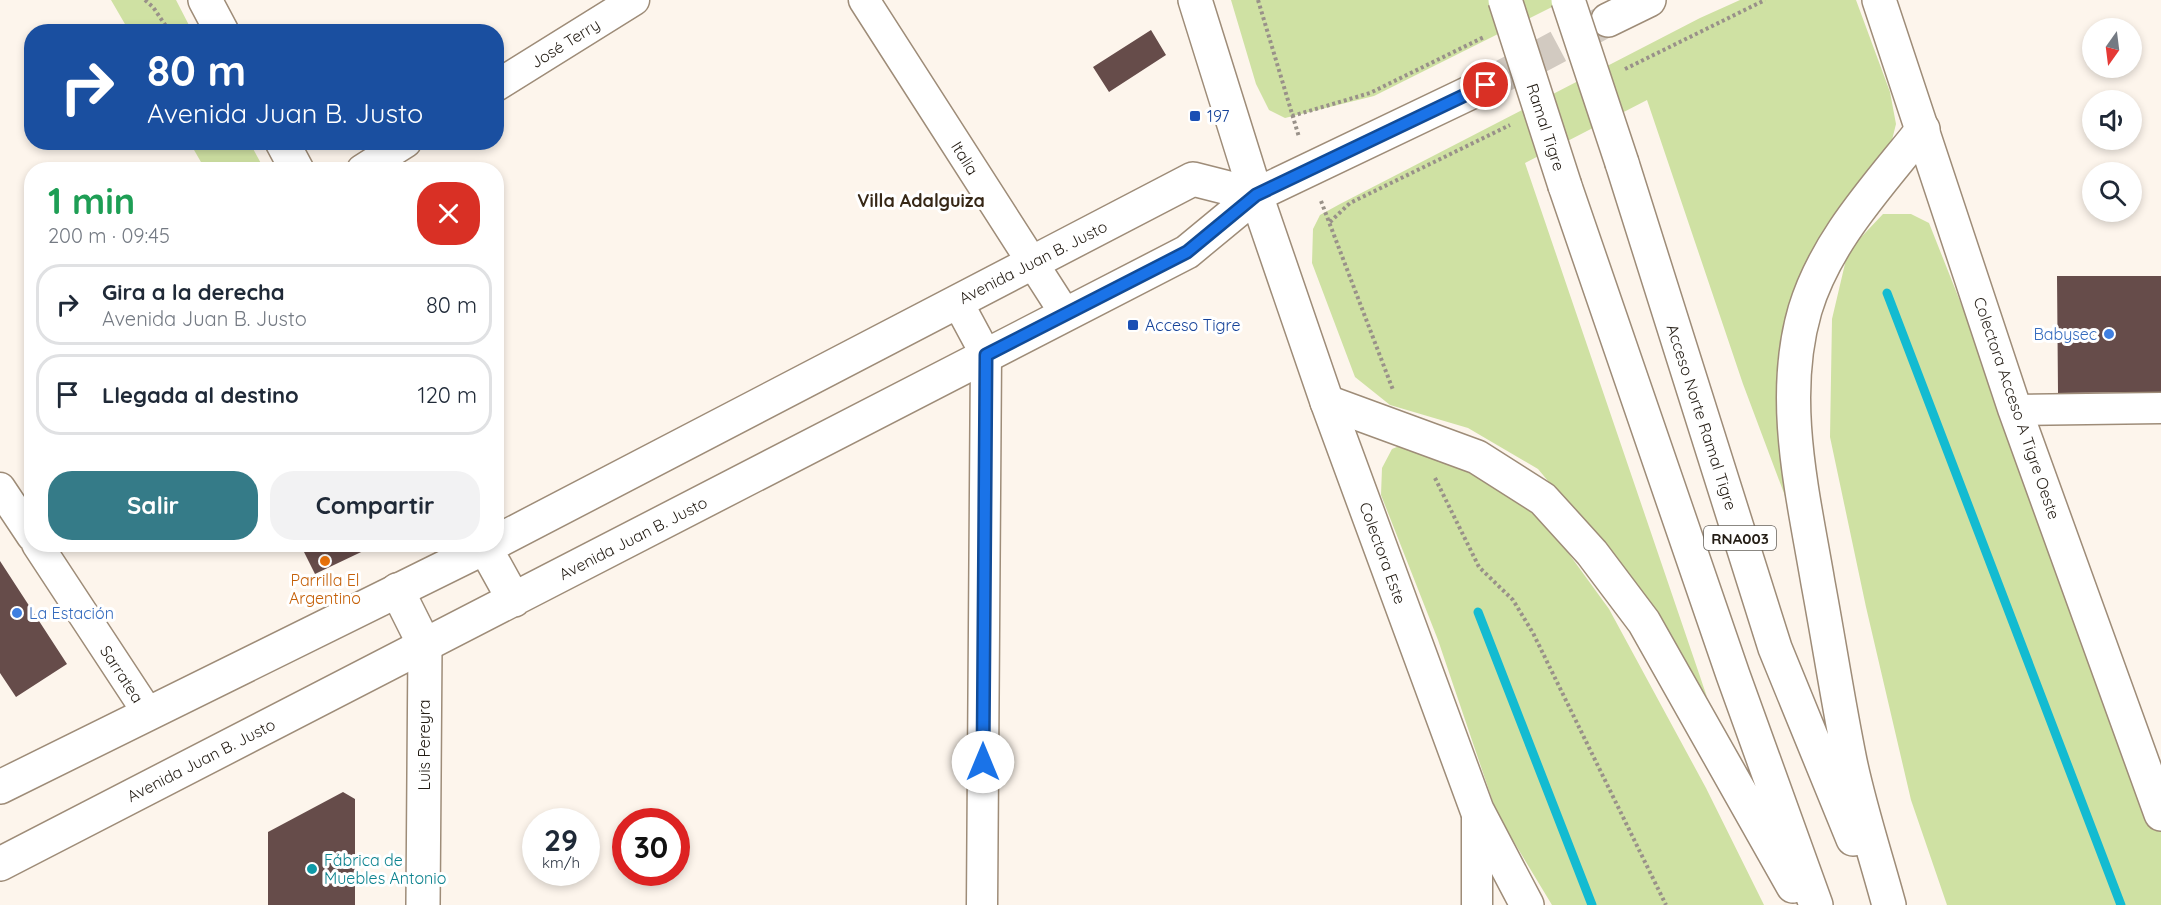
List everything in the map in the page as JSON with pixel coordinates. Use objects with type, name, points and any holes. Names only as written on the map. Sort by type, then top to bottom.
[{"type":"main road","points":[[205,0],[218,24]]},
{"type":"main road","name":"Colectora Este","points":[[1195,0],[1256,195],[1327,402],[1477,810],[1527,905]]},
{"type":"main road","name":"Ramal Tigre","points":[[1504,0],[1564,186],[1733,675],[1816,905]]},
{"type":"main road","name":"Acceso Norte Ramal Tigre","points":[[1568,0],[1622,163],[1775,648],[1880,905]]},
{"type":"main road","points":[[1608,20],[1649,0]]},
{"type":"main road","name":"Colectora Acceso A Tigre Oeste","points":[[1879,0],[2015,411],[2161,814]]},
{"type":"main road","name":"Avenida Juan B. Justo","points":[[0,864],[1187,252],[1256,195],[1486,85]]},
{"type":"main road","points":[[1889,905],[1850,762],[1805,508],[1792,401],[1796,354],[1805,310],[1826,258],[1857,212],[1923,129]]},
{"type":"main road","name":"Avenida Juan B. Justo","points":[[504,537],[1193,179],[1256,195]]},
{"type":"main road","points":[[1327,402],[1477,457],[1543,499],[1592,553],[1644,622],[1804,905]]},
{"type":"main road","name":"Avenida Juan B. Justo","points":[[0,787],[475,552]]},
{"type":"main road","points":[[492,552],[514,600]]},
{"type":"main road","name":"Luis Pereyra","points":[[397,591],[425,646],[423,905]]},
{"type":"street","name":"José Terry","points":[[504,81],[634,0]]},
{"type":"street","name":"Italia","points":[[864,0],[1066,315]]},
{"type":"street","points":[[375,162],[393,150]]},
{"type":"street","points":[[957,301],[986,355],[982,905]]},
{"type":"street","points":[[2015,411],[2161,408]]},
{"type":"street","points":[[0,488],[24,524]]},
{"type":"street","name":"Sarratea","points":[[42,552],[148,712]]},
{"type":"street","points":[[1477,810],[1477,905]]},
{"type":"path","points":[[145,0],[164,24]]},
{"type":"path","points":[[1293,116],[1370,93],[1486,36]]},
{"type":"green space","points":[[111,0],[176,0],[188,24],[125,24]]},
{"type":"green space","points":[[1231,0],[1566,0],[1374,96],[1285,118],[1269,110],[1256,84]]},
{"type":"green space","points":[[1740,0],[1856,0],[1890,92],[1896,124],[1888,156],[1798,308],[1803,544],[1743,384],[1647,100],[1525,163],[1707,697],[1595,537],[1538,469],[1468,428],[1390,405],[1355,377],[1312,263],[1313,229],[1320,215],[1340,204],[1700,18]]},
{"type":"green space","points":[[194,150],[254,150],[260,162],[201,162]]},
{"type":"green space","points":[[1883,214],[1911,214],[1929,223],[2161,808],[2161,905],[1947,905],[1911,800],[1866,607],[1830,437],[1832,319],[1848,251]]},
{"type":"green space","points":[[1404,444],[1495,478],[1548,525],[1609,609],[1706,788],[1764,905],[1552,905],[1497,814],[1438,640],[1381,495],[1382,468],[1392,449]]},
{"type":"building","points":[[1151,30],[1166,55],[1109,92],[1093,67]]},
{"type":"building","name":"Babysec","points":[[2057,276],[2161,276],[2161,392],[2058,393]]},
{"type":"building","points":[[304,552],[361,552],[315,574]]},
{"type":"building","name":"La Estación","points":[[0,561],[67,664],[16,697],[0,673]]},
{"type":"building","name":"Fábrica de Muebles Antonio","points":[[343,792],[355,799],[355,905],[268,905],[268,832]]},
{"type":"waterway","points":[[1887,293],[2121,905]]},
{"type":"waterway","points":[[1478,612],[1592,905]]},
{"type":"tunnel","points":[[1486,85],[1604,22]]},
{"type":"place","name":"197","points":[[1195,116]]},
{"type":"place","name":"Acceso Tigre","points":[[1133,325]]},
{"type":"place","name":"Babysec","points":[[2109,334]]},
{"type":"place","name":"Parrilla El Argentino","points":[[325,561]]},
{"type":"place","name":"La Estación","points":[[17,613]]},
{"type":"place","name":"Fábrica de Muebles Antonio","points":[[312,869]]},
{"type":"district","name":"Villa Adalguiza","points":[[921,200]]},
{"type":"route","points":[[983,762],[986,355],[1187,252],[1256,195],[1486,85]]}]
